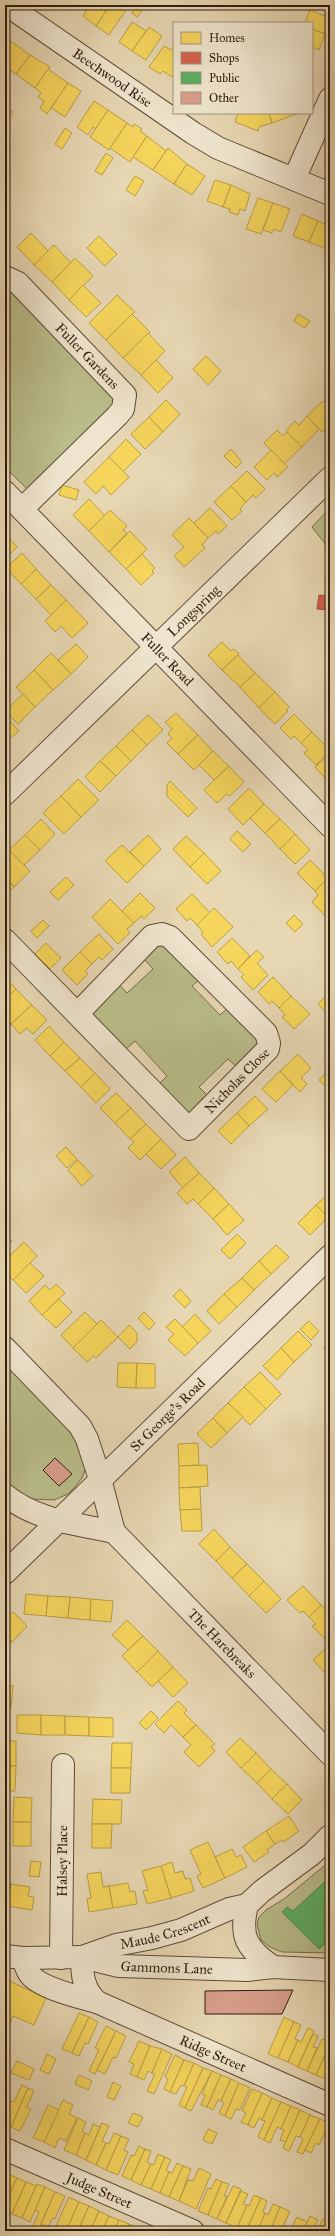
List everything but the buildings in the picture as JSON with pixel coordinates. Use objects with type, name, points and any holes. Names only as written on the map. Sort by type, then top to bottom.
[{"type":"street","name":"Beechwood Rise","points":[[7,8],[193,133],[218,148],[330,194]]},
{"type":"street","points":[[294,179],[330,99]]},
{"type":"street","name":"Fuller Gardens","points":[[5,277],[18,283],[125,395],[123,409],[117,416],[22,509]]},
{"type":"street","name":"Longspring","points":[[5,794],[330,478]]},
{"type":"street","name":"Fuller Road","points":[[5,492],[330,826]]},
{"type":"street","name":"Nicholas Close","points":[[5,940],[77,1014],[189,1129],[268,1049],[269,1042],[266,1033],[170,937],[162,934],[152,936],[77,1014]]},
{"type":"street","name":"St George's Road","points":[[5,1573],[100,1479],[327,1266]]},
{"type":"street","name":"The Harebreaks","points":[[5,1348],[80,1426],[87,1439],[100,1479],[114,1532],[330,1754]]},
{"type":"street","points":[[5,1495],[19,1506],[33,1513],[114,1532]]},
{"type":"street","name":"Halsey Place","points":[[63,1765],[71,1957]]},
{"type":"street","name":"Maude Crescent","points":[[71,1957],[182,1930],[229,1909],[247,1905],[262,1891],[312,1854],[330,1836]]},
{"type":"street","points":[[247,1905],[243,1923],[246,1941],[256,1955],[273,1966]]},
{"type":"street","name":"Gammons Lane","points":[[14,1957],[71,1957],[119,1966],[247,1970],[273,1966],[330,1970]]},
{"type":"street","name":"Ridge Street","points":[[14,1957],[29,1974],[59,1992],[97,2002],[330,2105]]},
{"type":"street","name":"Ridge Street","points":[[71,1957],[86,1988],[97,2002]]},
{"type":"street","name":"Judge Street","points":[[5,2149],[193,2231]]},
{"type":"green space","points":[[5,286],[8,286],[119,401],[30,492],[5,467],[5,448],[7,446],[5,444]]},
{"type":"green space","points":[[330,508],[330,546],[327,546],[312,527]]},
{"type":"green space","points":[[162,943],[202,977],[192,986],[220,1015],[230,1006],[260,1038],[260,1048],[238,1068],[228,1059],[199,1087],[209,1097],[192,1114],[184,1113],[158,1085],[167,1076],[135,1041],[125,1050],[92,1014],[118,983],[127,993],[153,969],[144,959]]},
{"type":"green space","points":[[5,1358],[75,1430],[86,1468],[82,1478],[68,1494],[54,1500],[31,1499],[16,1492],[5,1480]]},
{"type":"green space","points":[[330,1861],[330,1953],[282,1952],[270,1947],[261,1940],[257,1924],[259,1917],[266,1910],[284,1899]]}]
